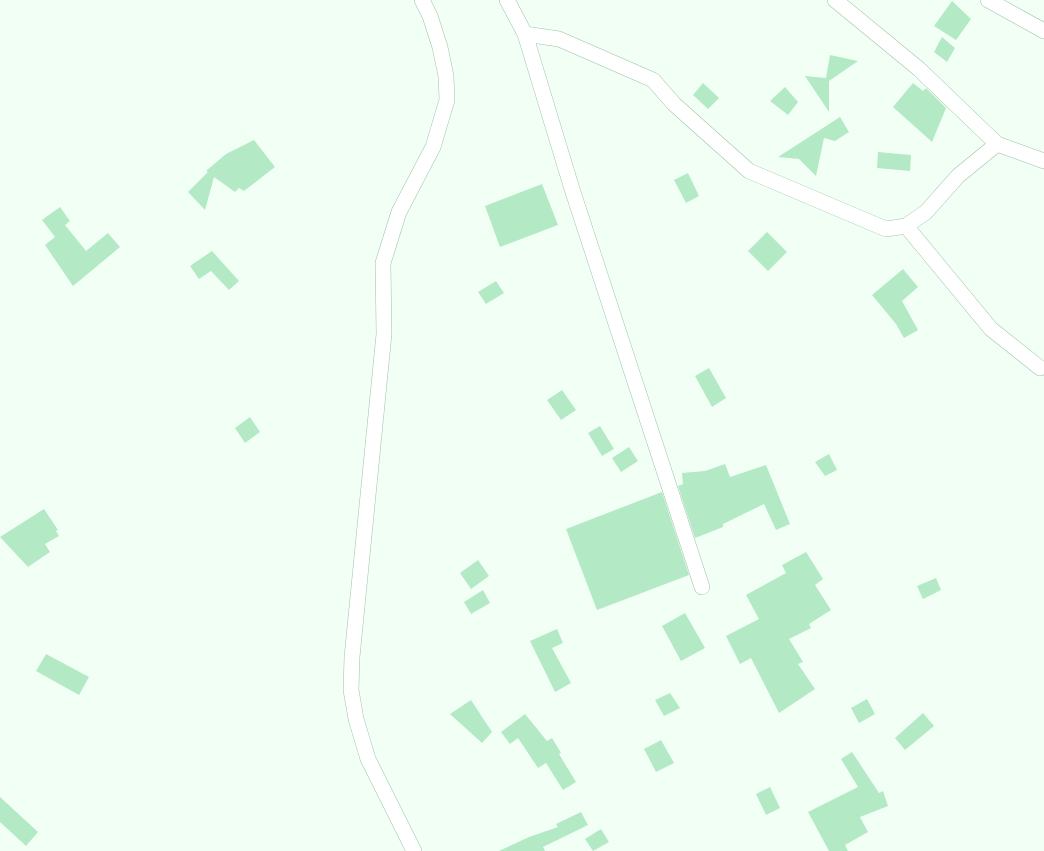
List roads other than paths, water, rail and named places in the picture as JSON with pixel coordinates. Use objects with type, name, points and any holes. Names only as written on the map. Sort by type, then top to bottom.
[{"type":"street","points":[[414,851],[368,759],[356,719],[351,690],[352,658],[384,334],[383,263],[399,212],[433,147],[447,100],[446,76],[440,47],[430,16],[422,0]]},
{"type":"street","points":[[507,0],[525,34],[572,189],[702,587]]},
{"type":"street","points":[[835,0],[919,69],[997,144],[1044,161]]},
{"type":"street","points":[[988,0],[1044,31]]},
{"type":"street","points":[[525,34],[559,39],[653,80],[674,104],[749,171],[886,229],[906,226],[926,212],[958,176],[997,144]]},
{"type":"street","points":[[906,226],[991,329],[1040,368]]}]
